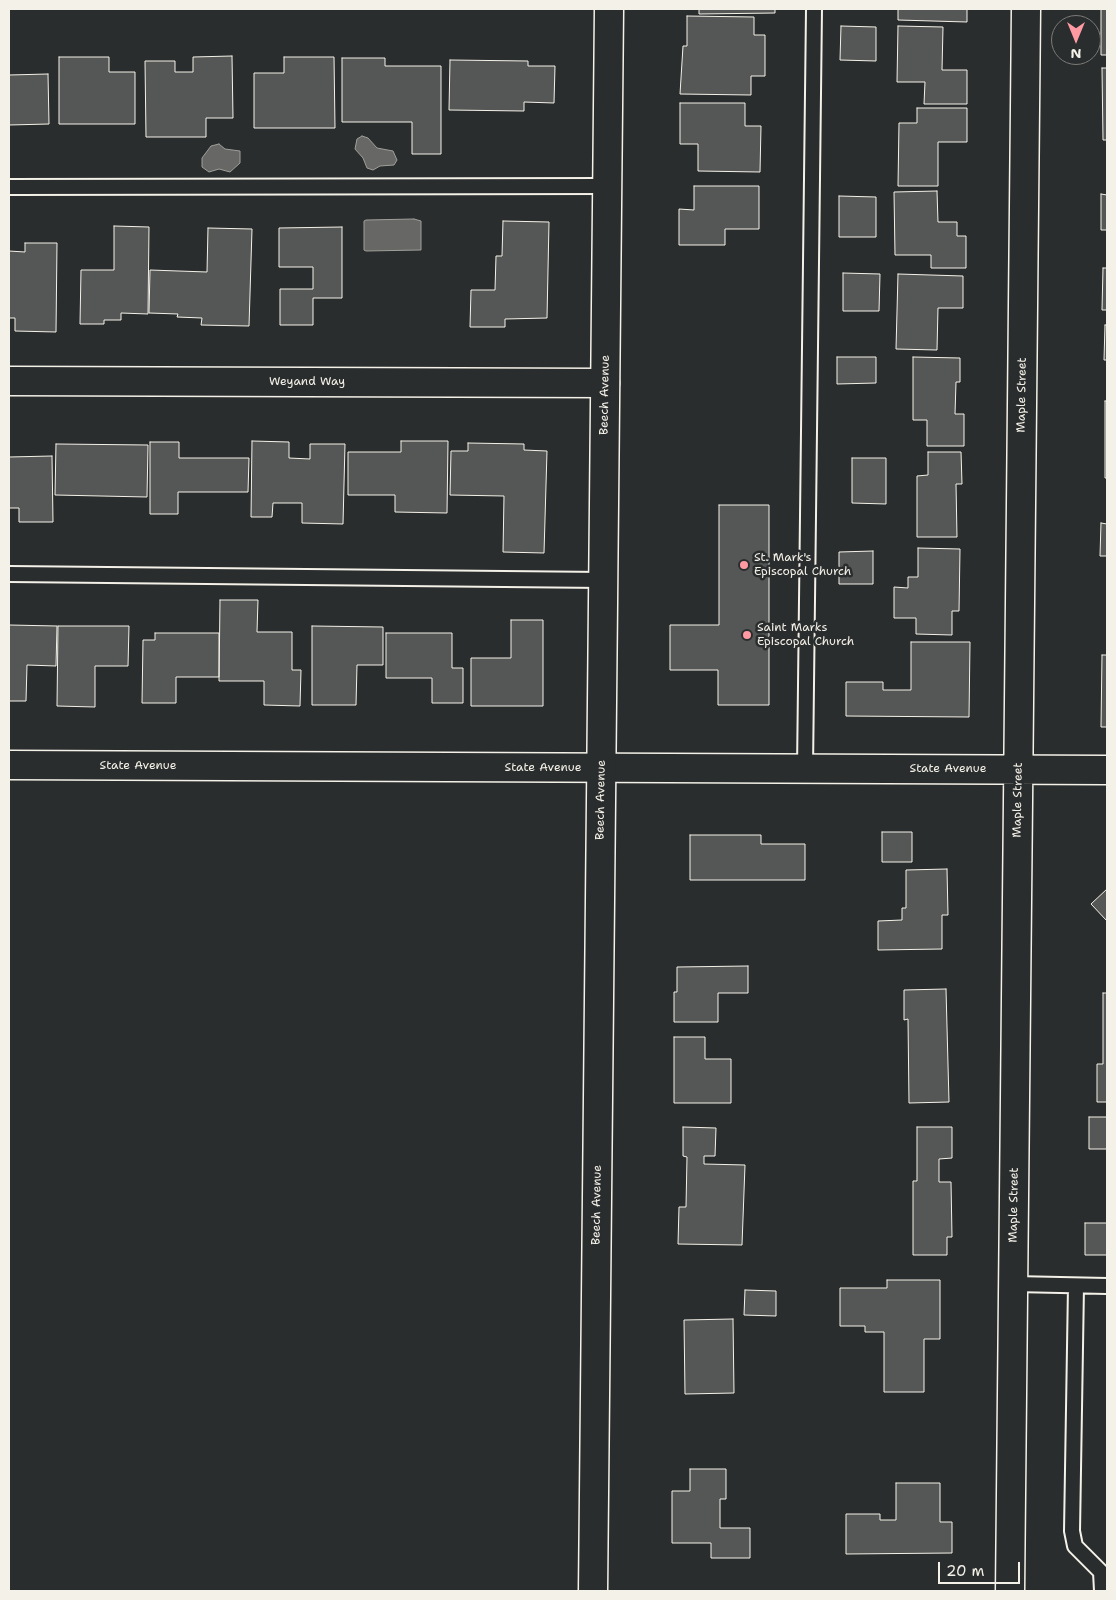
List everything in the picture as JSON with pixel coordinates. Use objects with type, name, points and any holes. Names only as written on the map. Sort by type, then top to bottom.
[{"type":"street","name":"Beech Avenue","points":[[593,1591],[609,9]]},
{"type":"street","name":"Maple Street","points":[[1010,1591],[1026,9]]},
{"type":"street","name":"Weyand Way","points":[[9,381],[605,384]]},
{"type":"street","name":"State Avenue","points":[[9,766],[1107,770]]},
{"type":"lane","points":[[805,769],[814,9]]},
{"type":"lane","points":[[9,187],[607,186]]},
{"type":"lane","points":[[9,574],[603,580]]},
{"type":"lane","points":[[1014,1284],[1107,1286]]},
{"type":"lane","points":[[1076,1286],[1072,1531],[1075,1546],[1101,1572],[1102,1591]]},
{"type":"shaded area","points":[[362,136],[368,138],[377,148],[393,151],[397,160],[394,165],[380,166],[373,170],[367,168],[363,158],[355,149],[357,139]]},
{"type":"shaded area","points":[[219,144],[225,149],[240,151],[240,163],[230,172],[219,169],[209,172],[202,167],[202,158],[211,146]]},
{"type":"shaded area","points":[[414,219],[421,221],[421,250],[364,250],[364,221]]},
{"type":"building","points":[[699,9],[775,9],[775,13],[699,14]]},
{"type":"building","points":[[898,9],[967,9],[967,22],[898,20]]},
{"type":"building","points":[[1101,9],[1107,9],[1107,55],[1101,55]]},
{"type":"building","points":[[687,16],[754,17],[754,35],[765,35],[765,76],[751,76],[751,95],[680,94],[683,46],[687,46]]},
{"type":"building","points":[[841,26],[876,27],[876,61],[840,60]]},
{"type":"building","points":[[898,26],[943,27],[942,70],[967,70],[967,104],[924,104],[925,82],[897,82]]},
{"type":"building","points":[[232,56],[233,118],[206,118],[206,137],[146,137],[145,61],[175,61],[175,72],[193,72],[193,57]]},
{"type":"building","points":[[59,57],[109,57],[109,72],[135,72],[135,124],[59,124]]},
{"type":"building","points":[[284,57],[334,57],[335,128],[254,128],[254,73],[284,73]]},
{"type":"building","points":[[342,58],[385,58],[385,66],[441,66],[441,154],[412,154],[412,122],[342,122]]},
{"type":"building","points":[[450,60],[528,61],[528,66],[555,66],[554,103],[524,102],[524,111],[449,110]]},
{"type":"building","points":[[1102,68],[1107,68],[1107,140],[1103,140]]},
{"type":"building","points":[[48,74],[49,124],[9,125],[9,75]]},
{"type":"building","points":[[680,103],[745,103],[745,126],[761,126],[760,172],[698,171],[698,144],[680,144]]},
{"type":"building","points":[[917,108],[967,108],[967,142],[938,142],[938,186],[898,186],[899,123],[917,123]]},
{"type":"building","points":[[694,186],[759,186],[759,229],[725,229],[725,245],[679,245],[679,209],[694,210]]},
{"type":"building","points":[[937,191],[938,222],[957,222],[957,236],[966,236],[966,268],[931,268],[931,255],[895,255],[894,192]]},
{"type":"building","points":[[1101,194],[1107,195],[1107,230],[1101,230]]},
{"type":"building","points":[[839,196],[876,197],[876,237],[839,237]]},
{"type":"building","points":[[503,221],[549,222],[547,318],[505,319],[505,327],[470,327],[471,290],[495,290],[496,256],[502,256]]},
{"type":"building","points":[[114,226],[149,227],[148,314],[121,313],[121,320],[104,320],[104,324],[80,324],[81,270],[114,270]]},
{"type":"building","points":[[342,227],[342,298],[313,298],[313,325],[280,325],[280,289],[313,289],[313,267],[279,267],[279,228]]},
{"type":"building","points":[[208,228],[252,229],[249,326],[201,325],[202,318],[177,317],[178,314],[149,313],[150,270],[207,272]]},
{"type":"building","points":[[25,243],[57,243],[56,332],[15,331],[15,318],[9,318],[9,251],[25,252]]},
{"type":"building","points":[[1103,268],[1107,268],[1107,310],[1102,310]]},
{"type":"building","points":[[843,273],[880,274],[879,311],[843,311]]},
{"type":"building","points":[[898,274],[963,276],[963,308],[938,308],[937,350],[896,349]]},
{"type":"building","points":[[1105,325],[1107,325],[1107,360],[1104,360]]},
{"type":"building","points":[[837,357],[876,357],[876,383],[837,384]]},
{"type":"building","points":[[913,357],[960,358],[960,382],[956,382],[955,414],[964,414],[964,446],[927,446],[927,420],[913,420]]},
{"type":"building","points":[[1105,401],[1107,401],[1107,478],[1105,478]]},
{"type":"building","points":[[252,441],[289,442],[289,458],[310,459],[310,444],[345,444],[343,524],[302,523],[302,503],[273,503],[272,517],[251,517]]},
{"type":"building","points":[[401,441],[448,441],[447,513],[395,512],[395,495],[348,495],[348,452],[401,452]]},
{"type":"building","points":[[150,442],[179,442],[179,458],[249,458],[248,492],[178,492],[178,514],[150,514]]},
{"type":"building","points":[[468,443],[524,444],[524,450],[547,451],[544,553],[503,552],[504,496],[450,495],[451,451],[468,451]]},
{"type":"building","points":[[56,444],[148,445],[147,497],[55,495]]},
{"type":"building","points":[[928,452],[961,452],[962,484],[956,484],[957,537],[917,537],[917,476],[928,475]]},
{"type":"building","points":[[52,456],[53,522],[19,522],[19,508],[9,508],[9,457]]},
{"type":"building","points":[[852,458],[886,458],[886,504],[852,503]]},
{"type":"building","name":"St. Mark's Episcopal Church","points":[[719,505],[769,505],[769,705],[718,705],[718,670],[670,670],[670,625],[719,625]]},
{"type":"building","points":[[1101,523],[1107,524],[1107,556],[1100,556]]},
{"type":"building","points":[[918,548],[960,549],[959,611],[952,611],[952,635],[916,634],[916,618],[894,618],[894,587],[908,588],[908,577],[918,577]]},
{"type":"building","points":[[873,551],[873,584],[839,584],[839,552]]},
{"type":"building","points":[[220,600],[258,600],[257,632],[292,632],[292,670],[301,670],[300,706],[264,705],[264,681],[219,681]]},
{"type":"building","points":[[511,620],[543,620],[543,706],[471,706],[471,658],[511,658]]},
{"type":"building","points":[[9,625],[57,626],[56,666],[27,665],[26,701],[9,701]]},
{"type":"building","points":[[58,626],[129,626],[128,666],[95,666],[95,707],[57,706]]},
{"type":"building","points":[[312,626],[383,627],[383,665],[357,665],[356,705],[312,705]]},
{"type":"building","points":[[155,633],[219,633],[219,677],[176,677],[176,703],[142,703],[143,640],[155,640]]},
{"type":"building","points":[[386,633],[452,633],[452,668],[463,668],[463,703],[432,703],[432,678],[386,678]]},
{"type":"building","points":[[911,642],[970,642],[969,717],[846,716],[846,682],[883,682],[883,690],[911,690]]},
{"type":"building","points":[[1102,655],[1107,655],[1107,727],[1101,727]]},
{"type":"building","points":[[882,832],[912,832],[912,862],[882,862]]},
{"type":"building","points":[[690,835],[761,835],[761,844],[805,844],[805,880],[690,880]]},
{"type":"building","points":[[947,869],[948,915],[942,915],[942,949],[878,950],[878,921],[902,920],[902,908],[906,908],[906,870]]},
{"type":"building","points":[[1107,889],[1107,921],[1091,904]]},
{"type":"building","points":[[748,966],[748,993],[718,993],[718,1022],[674,1022],[674,992],[677,992],[677,967]]},
{"type":"building","points":[[946,989],[949,1102],[909,1103],[908,1019],[904,1020],[904,990]]},
{"type":"building","points":[[1103,993],[1107,993],[1107,1102],[1097,1102],[1097,1064],[1103,1064]]},
{"type":"building","points":[[674,1037],[705,1037],[705,1059],[731,1059],[731,1103],[674,1103]]},
{"type":"building","points":[[1089,1117],[1107,1117],[1107,1149],[1089,1149]]},
{"type":"building","points":[[683,1127],[716,1128],[715,1156],[704,1156],[704,1164],[745,1165],[742,1245],[678,1244],[679,1207],[686,1207],[687,1157],[683,1156]]},
{"type":"building","points":[[917,1127],[952,1127],[952,1158],[939,1159],[939,1182],[951,1182],[952,1237],[947,1237],[947,1255],[913,1255],[913,1181],[917,1181]]},
{"type":"building","points":[[1085,1223],[1107,1223],[1107,1255],[1085,1255]]},
{"type":"building","points":[[887,1280],[940,1280],[940,1339],[924,1339],[924,1392],[884,1392],[884,1332],[865,1332],[865,1326],[840,1326],[840,1288],[887,1288]]},
{"type":"building","points":[[745,1290],[776,1291],[776,1316],[744,1315]]},
{"type":"building","points":[[733,1319],[734,1393],[685,1394],[684,1320]]},
{"type":"building","points":[[690,1469],[726,1469],[726,1499],[720,1499],[720,1528],[750,1528],[750,1558],[711,1558],[711,1543],[672,1543],[672,1491],[690,1491]]},
{"type":"building","points":[[896,1483],[940,1483],[940,1522],[952,1522],[952,1553],[846,1554],[846,1514],[880,1514],[880,1520],[896,1520]]},
{"type":"place","name":"St. Mark's Episcopal Church","points":[[744,565]]},
{"type":"place","name":"Saint Marks Episcopal Church","points":[[747,635]]}]
